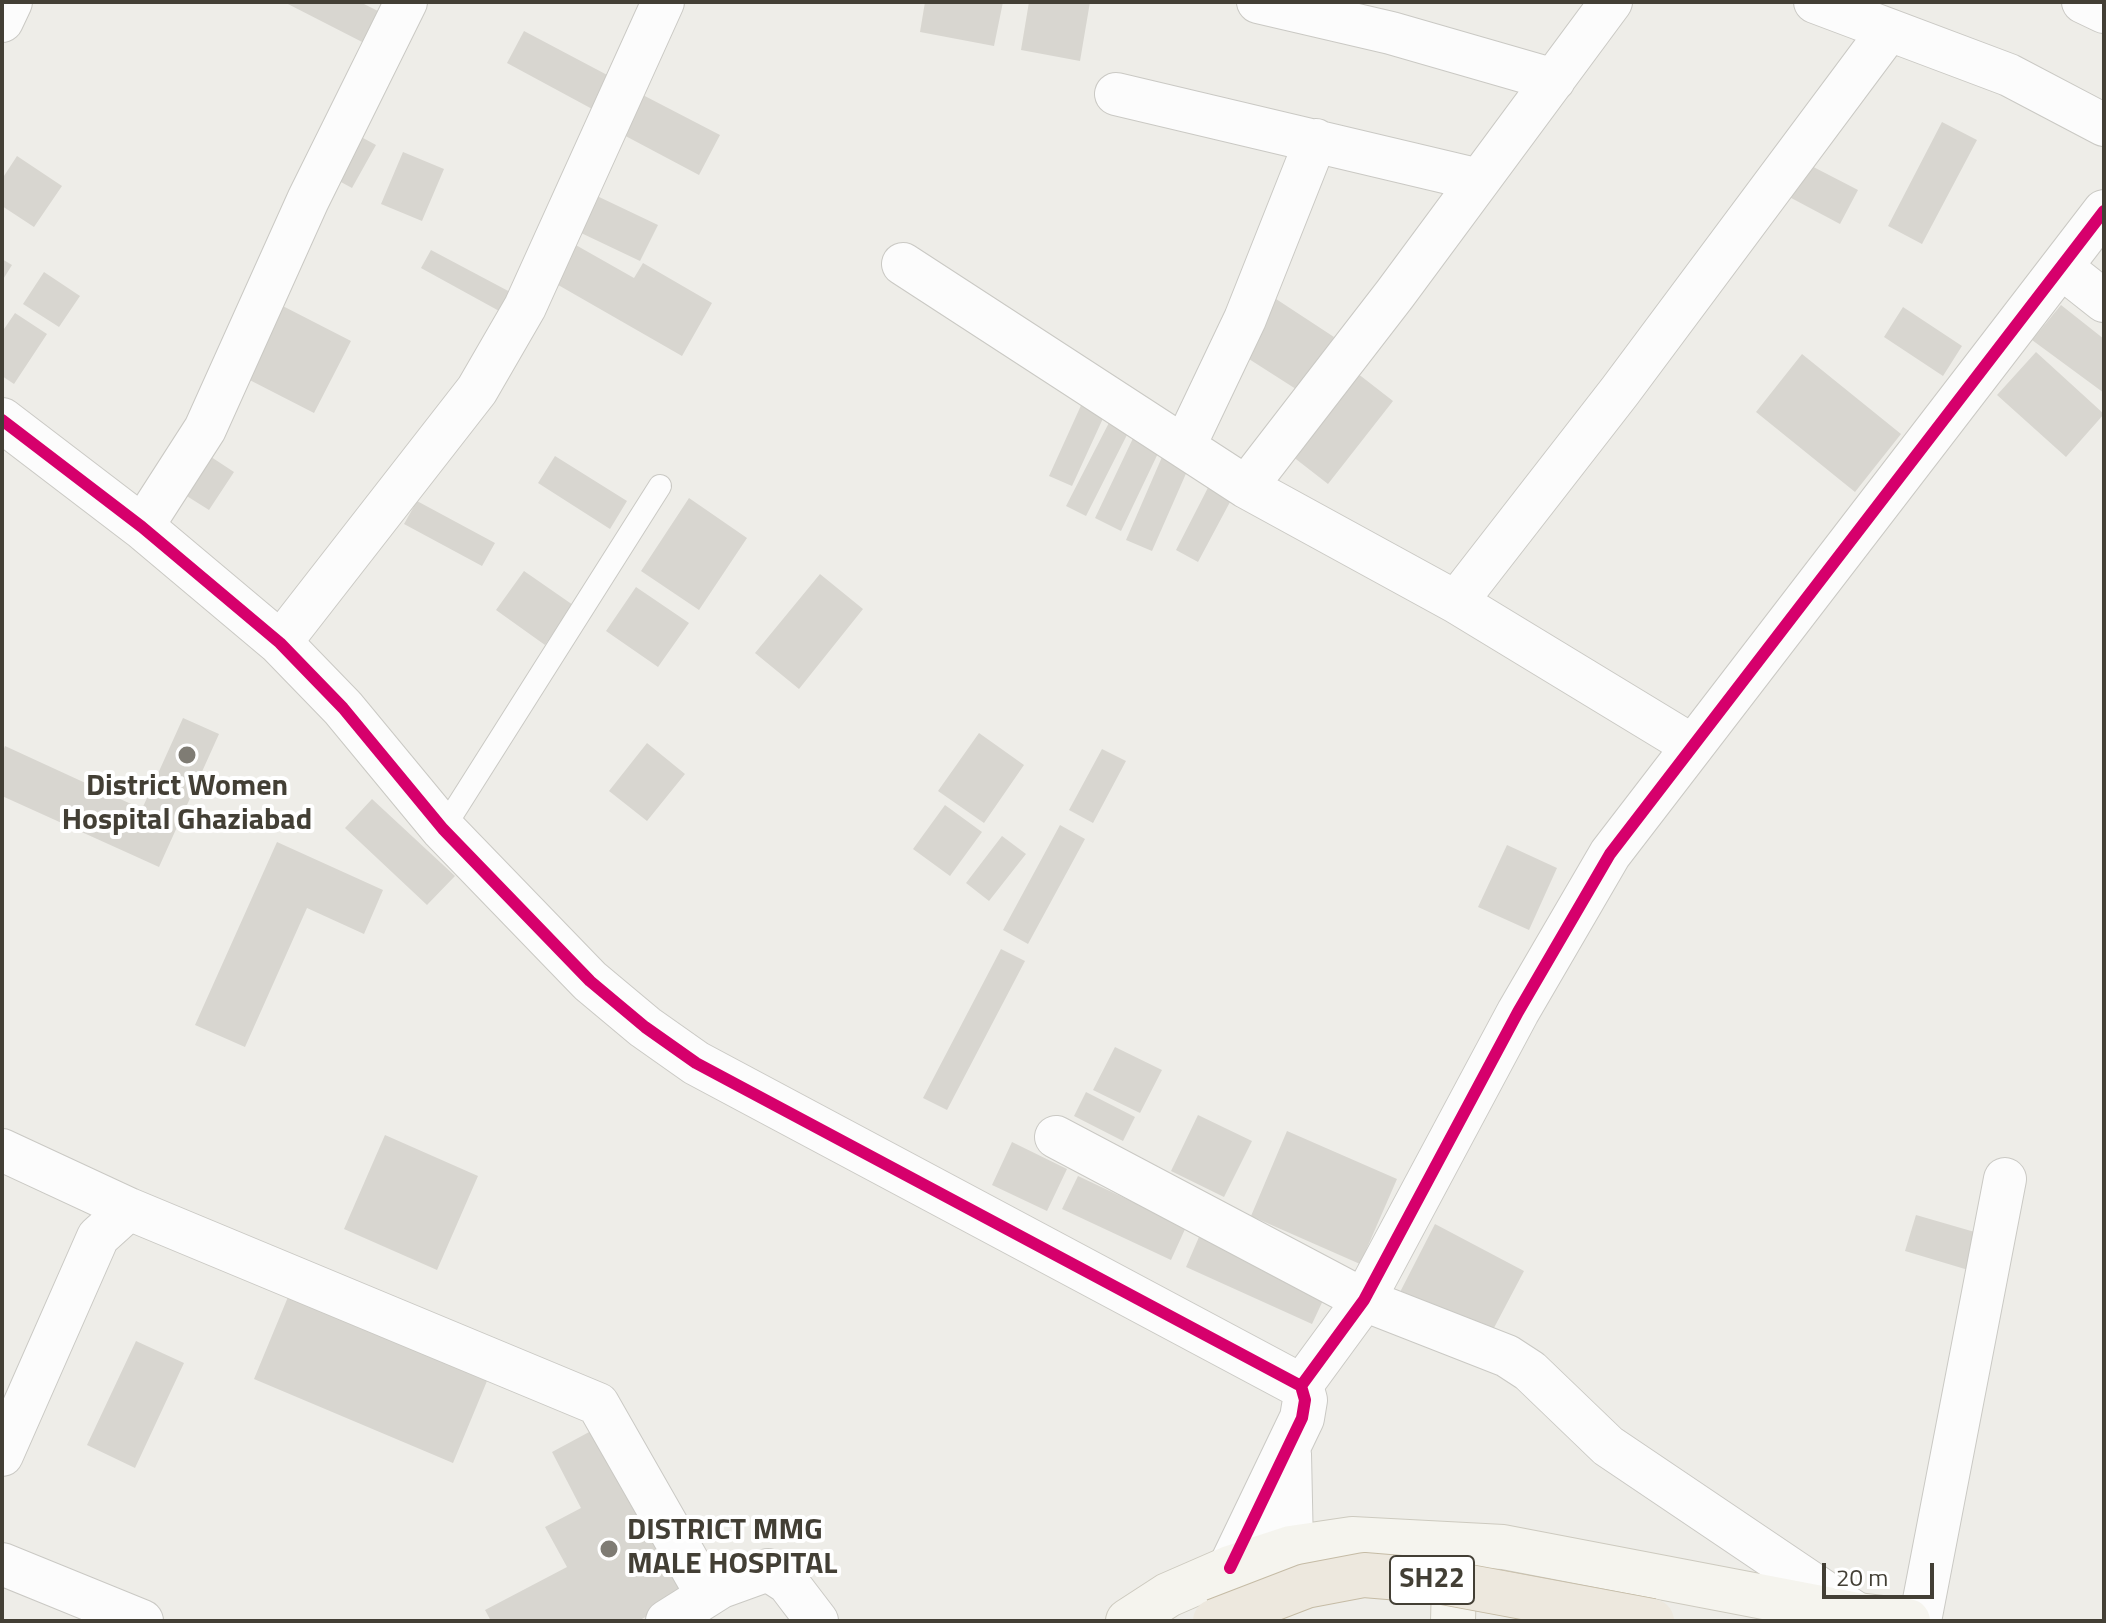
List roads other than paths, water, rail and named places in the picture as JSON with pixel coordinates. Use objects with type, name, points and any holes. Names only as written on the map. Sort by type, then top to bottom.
[{"type":"highway","name":"SH22","points":[[1215,1621],[1306,1586],[1364,1575],[1437,1581],[1652,1621]]},
{"type":"main road","points":[[1128,1621],[1168,1595],[1230,1568],[1291,1548],[1352,1539],[1503,1547],[1858,1615],[1908,1621]]},
{"type":"main road","points":[[1453,1621],[1456,1544]]},
{"type":"street","points":[[2,21],[11,2]]},
{"type":"street","points":[[142,527],[205,429],[308,200],[406,2]]},
{"type":"street","points":[[280,643],[477,390],[525,307],[663,2]]},
{"type":"street","points":[[1258,2],[1391,33],[1554,80]]},
{"type":"street","points":[[1246,487],[1395,294],[1611,2]]},
{"type":"street","points":[[1815,2],[2009,75],[2104,125]]},
{"type":"street","points":[[2083,2],[2104,12]]},
{"type":"street","points":[[1456,602],[1630,379],[1889,30]]},
{"type":"street","points":[[1116,94],[1479,180]]},
{"type":"street","points":[[1185,445],[1245,319],[1316,140]]},
{"type":"street","points":[[1301,1386],[1364,1300],[1518,1012],[1610,854],[2104,211]]},
{"type":"street","points":[[903,264],[1246,487],[1456,602],[1693,746]]},
{"type":"street","points":[[2061,267],[2104,301]]},
{"type":"street","points":[[2,420],[142,527],[280,643],[343,708],[443,829],[590,981],[645,1027],[696,1063],[1301,1386],[1305,1400],[1302,1418],[1230,1568]]},
{"type":"street","points":[[1056,1137],[1364,1300],[1507,1356],[1530,1371],[1608,1446],[1858,1615]]},
{"type":"street","points":[[2,1150],[129,1209],[598,1404],[703,1588],[721,1587]]},
{"type":"street","points":[[1920,1621],[2005,1179]]},
{"type":"street","points":[[5,1440],[98,1237],[129,1209]]},
{"type":"street","points":[[1289,1444],[1291,1548]]},
{"type":"street","points":[[2,1564],[142,1621]]},
{"type":"street","points":[[667,1621],[721,1587],[768,1570],[788,1583],[817,1621]]},
{"type":"lane","points":[[443,829],[660,486]]},
{"type":"place","name":"District Women Hospital Ghaziabad","points":[[187,755]]},
{"type":"place","name":"DISTRICT MMG MALE HOSPITAL","points":[[609,1549]]}]
